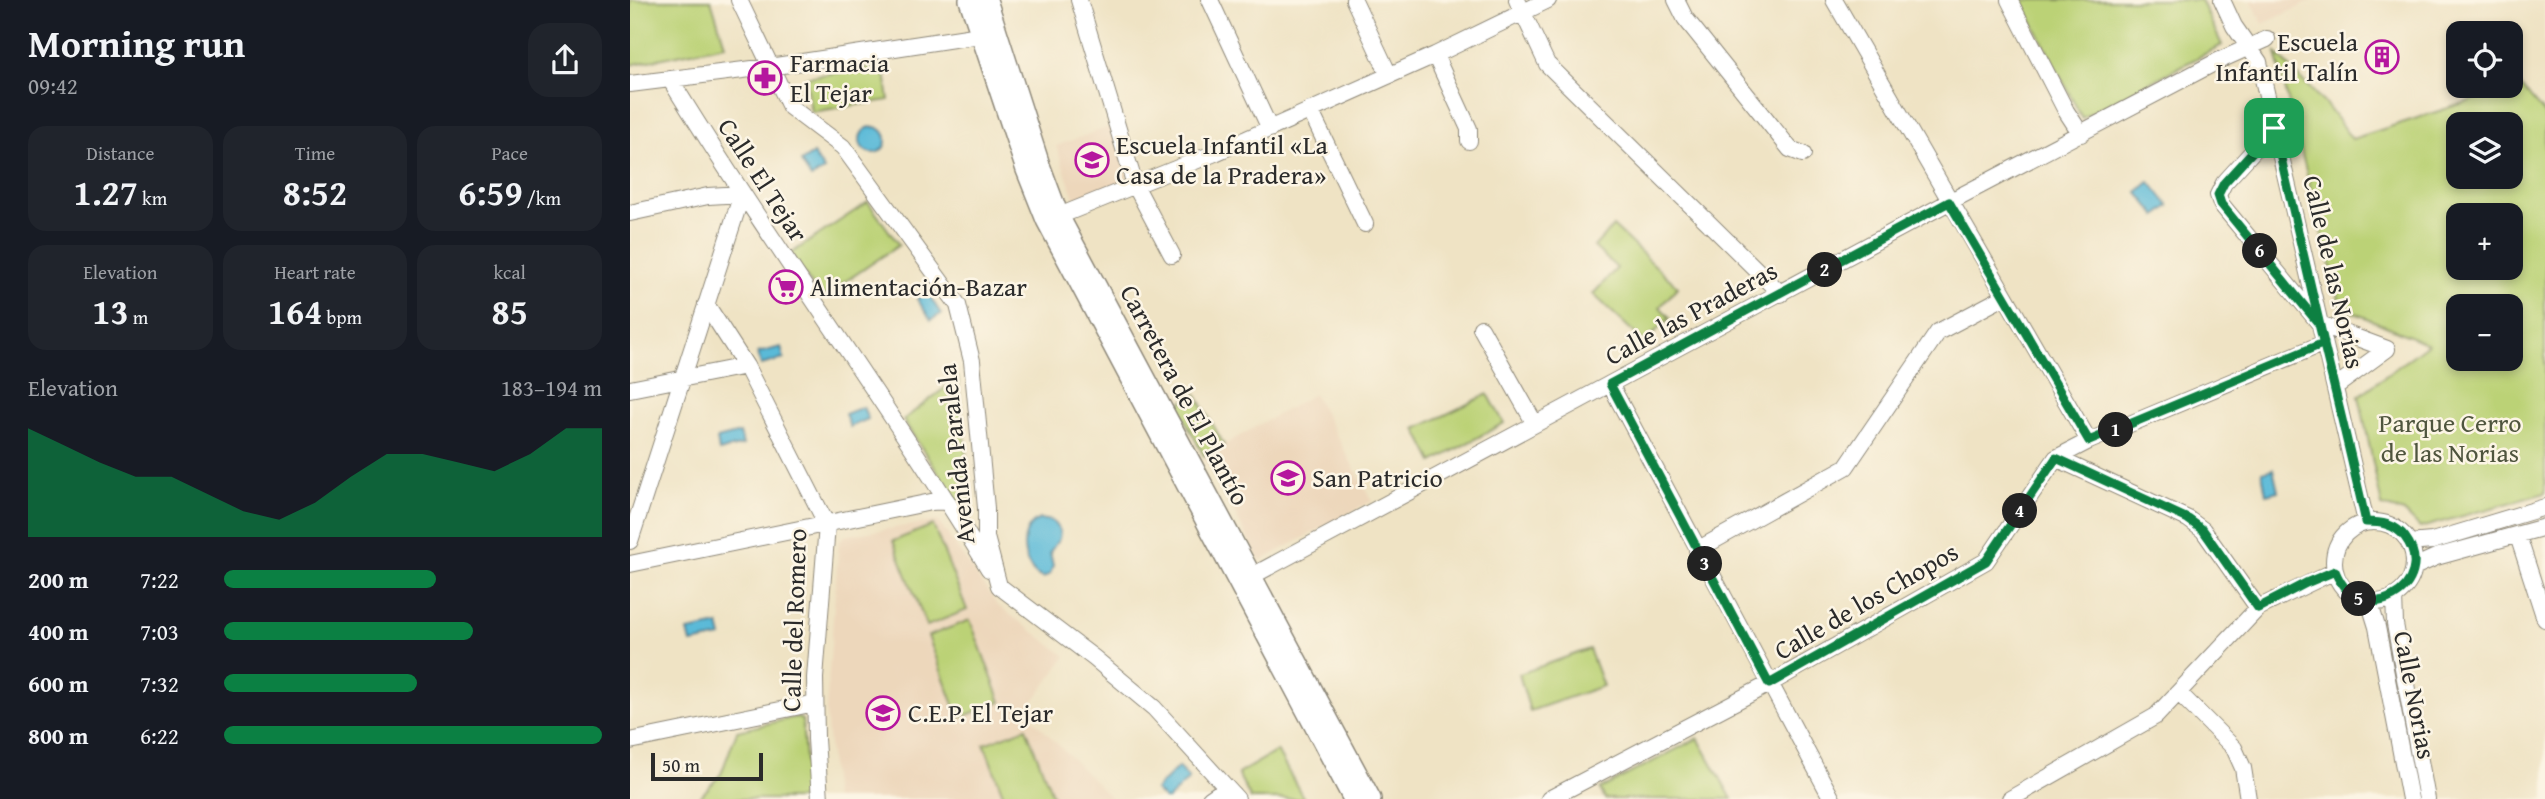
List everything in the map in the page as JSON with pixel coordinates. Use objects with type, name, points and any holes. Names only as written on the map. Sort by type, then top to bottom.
[{"type":"street","name":"Avenida Paralela","points":[[739,0],[790,107],[843,146],[958,305],[972,361],[986,508],[986,537],[999,586]]},
{"type":"street","name":"Carretera de El Plantío","points":[[969,0],[1046,220],[1353,799]]},
{"type":"street","name":"Carretera de El Plantío","points":[[987,0],[1059,216],[1371,799]]},
{"type":"street","points":[[1079,0],[1135,185],[1172,255]]},
{"type":"street","points":[[1210,0],[1270,129]]},
{"type":"street","points":[[1354,0],[1389,75]]},
{"type":"street","points":[[1059,216],[1270,129],[1435,55],[1519,6],[1548,0]]},
{"type":"street","points":[[1676,0],[1685,18],[1790,149],[1803,155]]},
{"type":"street","points":[[1834,0],[2089,441]]},
{"type":"street","points":[[2009,0],[2066,111],[2081,134]]},
{"type":"street","name":"Calle de las Norias","points":[[2222,0],[2234,26],[2259,62],[2366,522]]},
{"type":"street","points":[[1519,6],[1547,64],[1781,294]]},
{"type":"street","points":[[630,84],[980,34]]},
{"type":"street","name":"Calle las Praderas","points":[[1252,576],[1949,202],[2267,38]]},
{"type":"street","points":[[1435,55],[1469,129],[1469,141]]},
{"type":"street","name":"Calle El Tejar","points":[[670,79],[742,194],[957,516],[999,586]]},
{"type":"street","points":[[1310,110],[1365,224]]},
{"type":"street","points":[[2274,128],[2224,183],[2218,195],[2221,204],[2319,324],[2387,349],[2335,387]]},
{"type":"street","points":[[630,212],[708,196],[742,194],[630,541]]},
{"type":"street","points":[[1697,550],[1846,467],[1938,332],[2004,297]]},
{"type":"street","name":"Calle del Romero","points":[[706,304],[746,366],[827,525],[815,678],[820,799]]},
{"type":"street","points":[[1481,328],[1535,424]]},
{"type":"street","points":[[2056,458],[2089,441],[2324,343]]},
{"type":"street","points":[[630,389],[746,366]]},
{"type":"street","points":[[1610,384],[1832,799]]},
{"type":"street","points":[[2056,458],[2188,519],[2203,530],[2258,608]]},
{"type":"street","name":"Calle de los Chopos","points":[[1549,799],[1769,684],[1986,561],[2056,458]]},
{"type":"street","points":[[630,564],[931,502],[947,501]]},
{"type":"street","points":[[2409,543],[2432,541],[2545,507]]},
{"type":"street","points":[[957,516],[973,518],[986,508]]},
{"type":"street","points":[[2366,522],[2391,525],[2401,532],[2409,543],[2414,567],[2404,589],[2382,601],[2357,598],[2347,592],[2335,571],[2337,546],[2344,535],[2366,522]]},
{"type":"street","points":[[2414,567],[2436,558],[2545,527]]},
{"type":"street","points":[[2518,536],[2545,619]]},
{"type":"street","points":[[2010,799],[2156,716],[2258,608],[2335,571]]},
{"type":"street","points":[[999,586],[1094,658],[1154,708],[1231,793],[1210,799]]},
{"type":"street","points":[[2395,596],[2395,624],[2427,799]]},
{"type":"street","name":"Calle Norias","points":[[2369,601],[2377,627],[2410,799]]},
{"type":"street","points":[[2179,693],[2234,748],[2243,768],[2248,799]]},
{"type":"street","points":[[630,741],[815,704]]},
{"type":"shaded area","points":[[2251,0],[2314,0],[2263,24]]},
{"type":"shaded area","name":"Escuela Infantil «La Casa de la Pradera»","points":[[1112,126],[1128,174],[1125,182],[1075,200],[1056,146]]},
{"type":"shaded area","name":"San Patricio","points":[[1314,394],[1372,501],[1260,561],[1204,456]]},
{"type":"shaded area","points":[[938,521],[997,605],[1066,656],[1026,712],[1112,799],[834,799],[826,711],[839,543],[844,536]]},
{"type":"green space","points":[[630,0],[711,0],[725,45],[630,65]]},
{"type":"green space","points":[[2021,0],[2201,0],[2222,45],[2082,118]]},
{"type":"green space","name":"Parque Cerro de las Norias","points":[[2276,53],[2326,105],[2352,139],[2480,98],[2523,98],[2523,88],[2545,114],[2545,493],[2420,528],[2404,512],[2382,506],[2359,396],[2428,344],[2341,307]]},
{"type":"green space","points":[[884,66],[889,100],[811,112],[806,77]]},
{"type":"green space","points":[[868,202],[899,245],[821,298],[790,254]]},
{"type":"green space","points":[[1613,226],[1678,287],[1660,307],[1670,318],[1644,342],[1593,294],[1617,268],[1594,247]]},
{"type":"green space","points":[[958,378],[971,503],[961,507],[903,420]]},
{"type":"green space","points":[[1196,394],[1224,445],[1204,456],[1177,405]]},
{"type":"green space","points":[[1488,394],[1504,423],[1433,462],[1416,429]]},
{"type":"green space","points":[[933,525],[967,610],[927,626],[893,541]]},
{"type":"green space","points":[[970,620],[1001,702],[959,718],[928,636]]},
{"type":"green space","points":[[1589,649],[1603,686],[1530,711],[1519,674]]},
{"type":"green space","points":[[796,717],[802,720],[808,799],[698,799],[721,774],[737,731]]},
{"type":"green space","points":[[1026,728],[1054,799],[1005,799],[984,744]]},
{"type":"green space","points":[[1698,738],[1732,799],[1605,799],[1600,789]]},
{"type":"green space","points":[[1277,751],[1304,799],[1251,799],[1238,774]]},
{"type":"water","points":[[873,127],[882,131],[886,140],[882,149],[873,153],[864,149],[860,140],[864,131]]},
{"type":"water","points":[[813,154],[824,170],[811,178],[801,162]]},
{"type":"water","points":[[2150,182],[2169,206],[2157,216],[2137,192]]},
{"type":"water","points":[[927,292],[941,314],[931,320],[917,299]]},
{"type":"water","points":[[781,347],[784,359],[761,365],[758,353]]},
{"type":"water","points":[[863,407],[868,419],[850,427],[845,414]]},
{"type":"water","points":[[740,433],[743,445],[719,451],[717,439]]},
{"type":"water","points":[[2273,469],[2278,491],[2266,494],[2262,472]]},
{"type":"water","points":[[1040,519],[1052,521],[1060,531],[1059,539],[1050,552],[1053,566],[1050,574],[1043,578],[1030,567],[1024,549],[1027,531]]},
{"type":"water","points":[[719,625],[722,637],[691,643],[688,631]]},
{"type":"water","points":[[1178,767],[1189,779],[1168,799],[1164,799],[1155,790]]},
{"type":"place","name":"Escuela Infantil Talín","points":[[2382,57]]},
{"type":"place","name":"Farmacia El Tejar","points":[[765,78]]},
{"type":"place","name":"Escuela Infantil «La Casa de la Pradera»","points":[[1092,160]]},
{"type":"place","name":"Alimentación-Bazar","points":[[786,287]]},
{"type":"place","name":"San Patricio","points":[[1288,478]]},
{"type":"place","name":"C.E.P. El Tejar","points":[[883,713]]},
{"type":"route","points":[[2274,128],[2224,183],[2218,195],[2221,204],[2319,324],[2324,343],[2335,387],[2340,408],[2366,522],[2391,525],[2401,532],[2413,555],[2414,567],[2404,589],[2382,601],[2357,598],[2347,592],[2335,571],[2258,608],[2203,530],[2188,519],[2056,458],[1986,561],[1769,684],[1610,384],[1949,202],[2089,441],[2324,343],[2274,128]]}]
